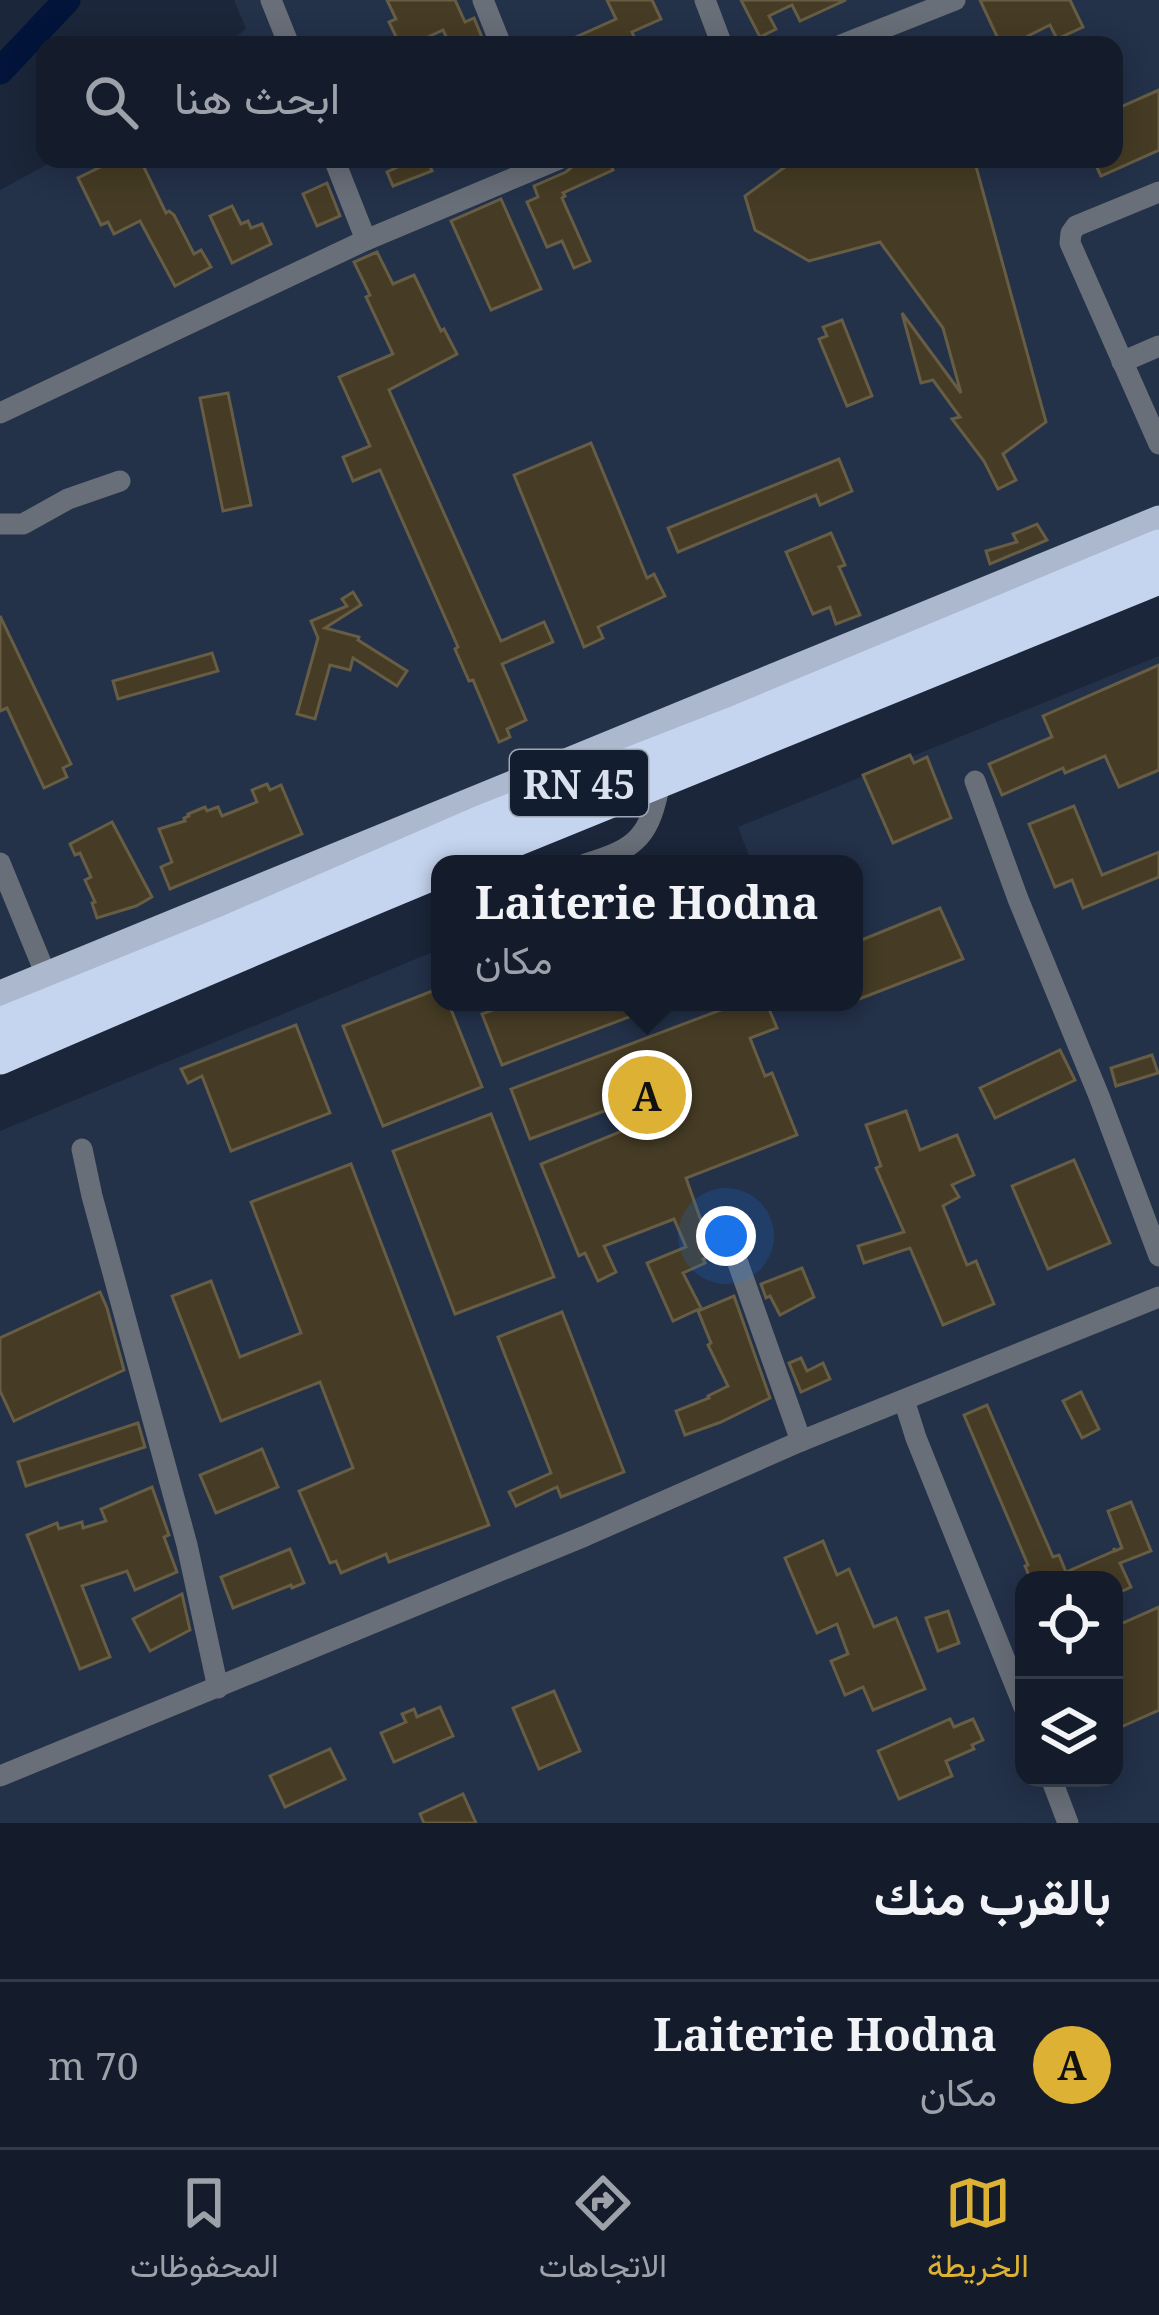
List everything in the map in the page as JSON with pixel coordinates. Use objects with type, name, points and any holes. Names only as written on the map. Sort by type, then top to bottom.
[{"type":"highway","name":"RN 45","points":[[655,768],[743,719],[1159,546]]},
{"type":"highway","name":"RN 45","points":[[463,855],[655,768],[1159,578]]},
{"type":"highway","name":"RN 45","points":[[0,1024],[189,948],[431,869]]},
{"type":"highway","name":"RN 45","points":[[0,1058],[431,870]]},
{"type":"main road","points":[[0,994],[1159,520]]},
{"type":"street","points":[[271,0],[285,36]]},
{"type":"street","points":[[483,0],[497,36]]},
{"type":"street","points":[[705,0],[719,36]]},
{"type":"street","points":[[863,36],[945,2]]},
{"type":"street","points":[[338,168],[366,240]]},
{"type":"street","points":[[0,413],[366,240],[535,168]]},
{"type":"street","points":[[1159,192],[1076,226],[1070,243],[1159,444]]},
{"type":"street","points":[[1122,362],[1159,346]]},
{"type":"street","points":[[0,524],[23,524],[68,500],[120,481]]},
{"type":"street","points":[[610,855],[630,848],[653,819],[655,768]]},
{"type":"street","points":[[975,781],[1159,1256]]},
{"type":"street","points":[[0,863],[46,975]]},
{"type":"street","points":[[82,1149],[187,1545],[218,1688]]},
{"type":"street","points":[[734,1250],[801,1441]]},
{"type":"street","points":[[0,1776],[585,1536],[801,1441],[1159,1298]]},
{"type":"street","points":[[904,1400],[1015,1685]]},
{"type":"street","points":[[1054,1787],[1068,1823]]},
{"type":"shaded area","points":[[234,0],[1159,0],[1159,513],[0,981],[0,190],[40,168],[1123,168],[1123,36],[236,36],[246,29]]},
{"type":"shaded area","points":[[1159,656],[1159,1823],[0,1823],[0,1131],[431,953],[431,1011],[863,1011],[863,855],[749,855],[738,827]]},
{"type":"building","points":[[387,0],[455,0],[465,22],[474,18],[481,36],[446,36],[443,30],[430,36],[396,36],[389,22],[396,19]]},
{"type":"building","points":[[607,0],[652,0],[661,19],[632,32],[634,36],[578,36],[616,19]]},
{"type":"building","points":[[741,0],[846,0],[800,21],[792,5],[769,16],[776,29],[759,36]]},
{"type":"building","points":[[980,0],[1070,0],[1083,27],[1064,36],[1056,36],[1050,25],[1028,36],[997,36]]},
{"type":"building","points":[[1159,90],[1159,150],[1123,166],[1123,106]]},
{"type":"building","points":[[99,168],[144,168],[166,213],[174,215],[194,254],[201,250],[211,267],[175,286],[140,221],[114,234],[108,222],[101,225],[78,178]]},
{"type":"building","points":[[396,168],[432,171],[393,186],[387,172]]},
{"type":"building","points":[[571,168],[613,170],[563,193],[590,261],[574,268],[562,241],[547,247],[527,202],[538,197],[534,186]]},
{"type":"building","points":[[784,168],[976,168],[1046,422],[1003,454],[1016,480],[998,489],[984,461],[952,419],[960,417],[933,380],[921,383],[902,313],[961,393],[943,328],[880,242],[809,261],[755,230],[745,196]]},
{"type":"building","points":[[327,183],[340,216],[317,226],[303,194]]},
{"type":"building","points":[[501,199],[541,289],[491,310],[451,221]]},
{"type":"building","points":[[232,206],[241,224],[248,221],[251,228],[262,224],[271,244],[232,263],[210,216]]},
{"type":"building","points":[[377,252],[393,284],[414,275],[457,354],[389,390],[501,641],[544,622],[553,642],[502,664],[526,720],[507,729],[510,737],[499,742],[380,470],[353,481],[343,457],[370,446],[339,377],[393,354],[354,262]]},
{"type":"building","points":[[842,320],[872,396],[847,406],[819,339],[827,336],[823,327]]},
{"type":"building","points":[[228,393],[251,505],[223,511],[200,398]]},
{"type":"building","points":[[591,443],[647,578],[654,574],[665,596],[598,627],[603,638],[584,647],[514,475]]},
{"type":"building","points":[[839,459],[852,491],[820,505],[816,495],[678,552],[668,528]]},
{"type":"building","points":[[1037,524],[1047,540],[990,564],[986,551],[1017,542],[1013,534]]},
{"type":"building","points":[[831,533],[845,565],[839,567],[860,615],[836,624],[830,607],[813,614],[786,552]]},
{"type":"building","points":[[353,592],[361,605],[325,628],[359,637],[407,671],[397,686],[353,658],[350,670],[330,665],[315,719],[297,714],[318,638],[311,621],[347,606],[342,599]]},
{"type":"building","points":[[0,616],[71,764],[63,768],[67,777],[44,788],[7,708],[0,711]]},
{"type":"building","points":[[212,653],[218,671],[118,699],[113,681]]},
{"type":"building","points":[[1159,665],[1159,770],[1119,787],[1105,756],[1065,773],[1063,768],[1002,795],[989,764],[1052,737],[1043,716]]},
{"type":"building","points":[[910,755],[914,763],[927,757],[951,818],[893,843],[863,775]]},
{"type":"building","points":[[267,784],[270,790],[281,785],[302,834],[170,889],[161,867],[172,862],[159,829],[185,821],[188,814],[205,807],[207,811],[218,807],[222,816],[257,802],[252,790]]},
{"type":"building","points":[[1074,806],[1102,875],[1159,852],[1159,877],[1083,908],[1072,880],[1055,887],[1029,824]]},
{"type":"building","points":[[112,822],[152,897],[97,918],[85,880],[91,877],[80,853],[75,855],[70,844]]},
{"type":"building","points":[[940,908],[963,959],[863,998],[863,939]]},
{"type":"building","points":[[431,992],[431,1011],[452,1011],[482,1087],[383,1126],[343,1026]]},
{"type":"building","points":[[490,1011],[645,1011],[502,1065],[482,1014]]},
{"type":"building","points":[[718,1011],[770,1011],[777,1028],[750,1038],[765,1076],[772,1073],[797,1135],[686,1178],[703,1226],[712,1223],[720,1243],[719,1253],[683,1273],[701,1308],[673,1321],[647,1263],[686,1247],[674,1219],[604,1246],[616,1272],[598,1281],[585,1253],[579,1256],[541,1164],[637,1125],[628,1102],[530,1139],[511,1089]]},
{"type":"building","points":[[296,1025],[330,1113],[231,1151],[202,1076],[188,1083],[181,1069]]},
{"type":"building","points":[[1060,1050],[1075,1080],[995,1118],[980,1088]]},
{"type":"building","points":[[1152,1055],[1158,1073],[1116,1086],[1111,1068]]},
{"type":"building","points":[[906,1111],[920,1150],[957,1135],[974,1175],[952,1185],[959,1197],[943,1206],[967,1265],[976,1261],[994,1304],[943,1325],[910,1248],[864,1263],[858,1246],[904,1232],[876,1168],[881,1166],[866,1125]]},
{"type":"building","points":[[491,1114],[554,1277],[455,1314],[393,1151]]},
{"type":"building","points":[[1074,1160],[1110,1243],[1048,1269],[1012,1186]]},
{"type":"building","points":[[351,1164],[489,1525],[389,1562],[386,1554],[341,1573],[336,1561],[330,1563],[299,1491],[353,1468],[320,1382],[221,1421],[172,1296],[211,1281],[240,1357],[301,1333],[251,1202]]},
{"type":"building","points":[[802,1268],[814,1297],[780,1315],[761,1284]]},
{"type":"building","points":[[100,1292],[124,1370],[14,1421],[0,1391],[0,1338]]},
{"type":"building","points":[[734,1296],[770,1398],[685,1435],[676,1411],[728,1386],[698,1311]]},
{"type":"building","points":[[562,1312],[624,1472],[561,1497],[557,1487],[516,1506],[509,1492],[551,1473],[498,1337]]},
{"type":"building","points":[[801,1358],[807,1371],[823,1363],[830,1379],[801,1392],[789,1363]]},
{"type":"building","points":[[1081,1392],[1099,1429],[1082,1438],[1063,1401]]},
{"type":"building","points":[[987,1405],[1053,1557],[1059,1555],[1066,1571],[1027,1571],[964,1415]]},
{"type":"building","points":[[138,1423],[145,1447],[26,1486],[18,1462]]},
{"type":"building","points":[[262,1449],[278,1487],[216,1513],[200,1475]]},
{"type":"building","points":[[152,1487],[177,1572],[135,1590],[127,1571],[82,1586],[110,1657],[80,1669],[27,1535],[57,1523],[59,1529],[106,1521],[101,1509]]},
{"type":"building","points":[[1131,1502],[1151,1551],[1120,1563],[1131,1587],[1123,1591],[1123,1571],[1068,1571],[1122,1548],[1108,1511]]},
{"type":"building","points":[[823,1541],[837,1575],[849,1569],[874,1627],[896,1618],[925,1689],[873,1710],[863,1687],[845,1695],[831,1661],[848,1654],[837,1624],[817,1633],[785,1558]]},
{"type":"building","points":[[290,1549],[304,1583],[233,1608],[221,1577]]},
{"type":"building","points":[[182,1594],[190,1630],[150,1651],[133,1619]]},
{"type":"building","points":[[1159,1607],[1159,1710],[1123,1726],[1123,1679],[1123,1623]]},
{"type":"building","points":[[948,1611],[959,1643],[938,1651],[926,1618]]},
{"type":"building","points":[[554,1691],[580,1751],[539,1769],[513,1708]]},
{"type":"building","points":[[440,1707],[453,1736],[394,1762],[381,1733],[406,1722],[402,1714],[414,1709],[417,1717]]},
{"type":"building","points":[[950,1719],[954,1727],[973,1719],[983,1740],[946,1761],[952,1776],[899,1799],[878,1751]]},
{"type":"building","points":[[330,1749],[345,1779],[285,1807],[270,1776]]},
{"type":"building","points":[[463,1794],[476,1823],[424,1823],[420,1814]]},
{"type":"waterway","points":[[0,71],[67,0]]},
{"type":"place","name":"Laiterie Hodna","points":[[647,1095]]}]
